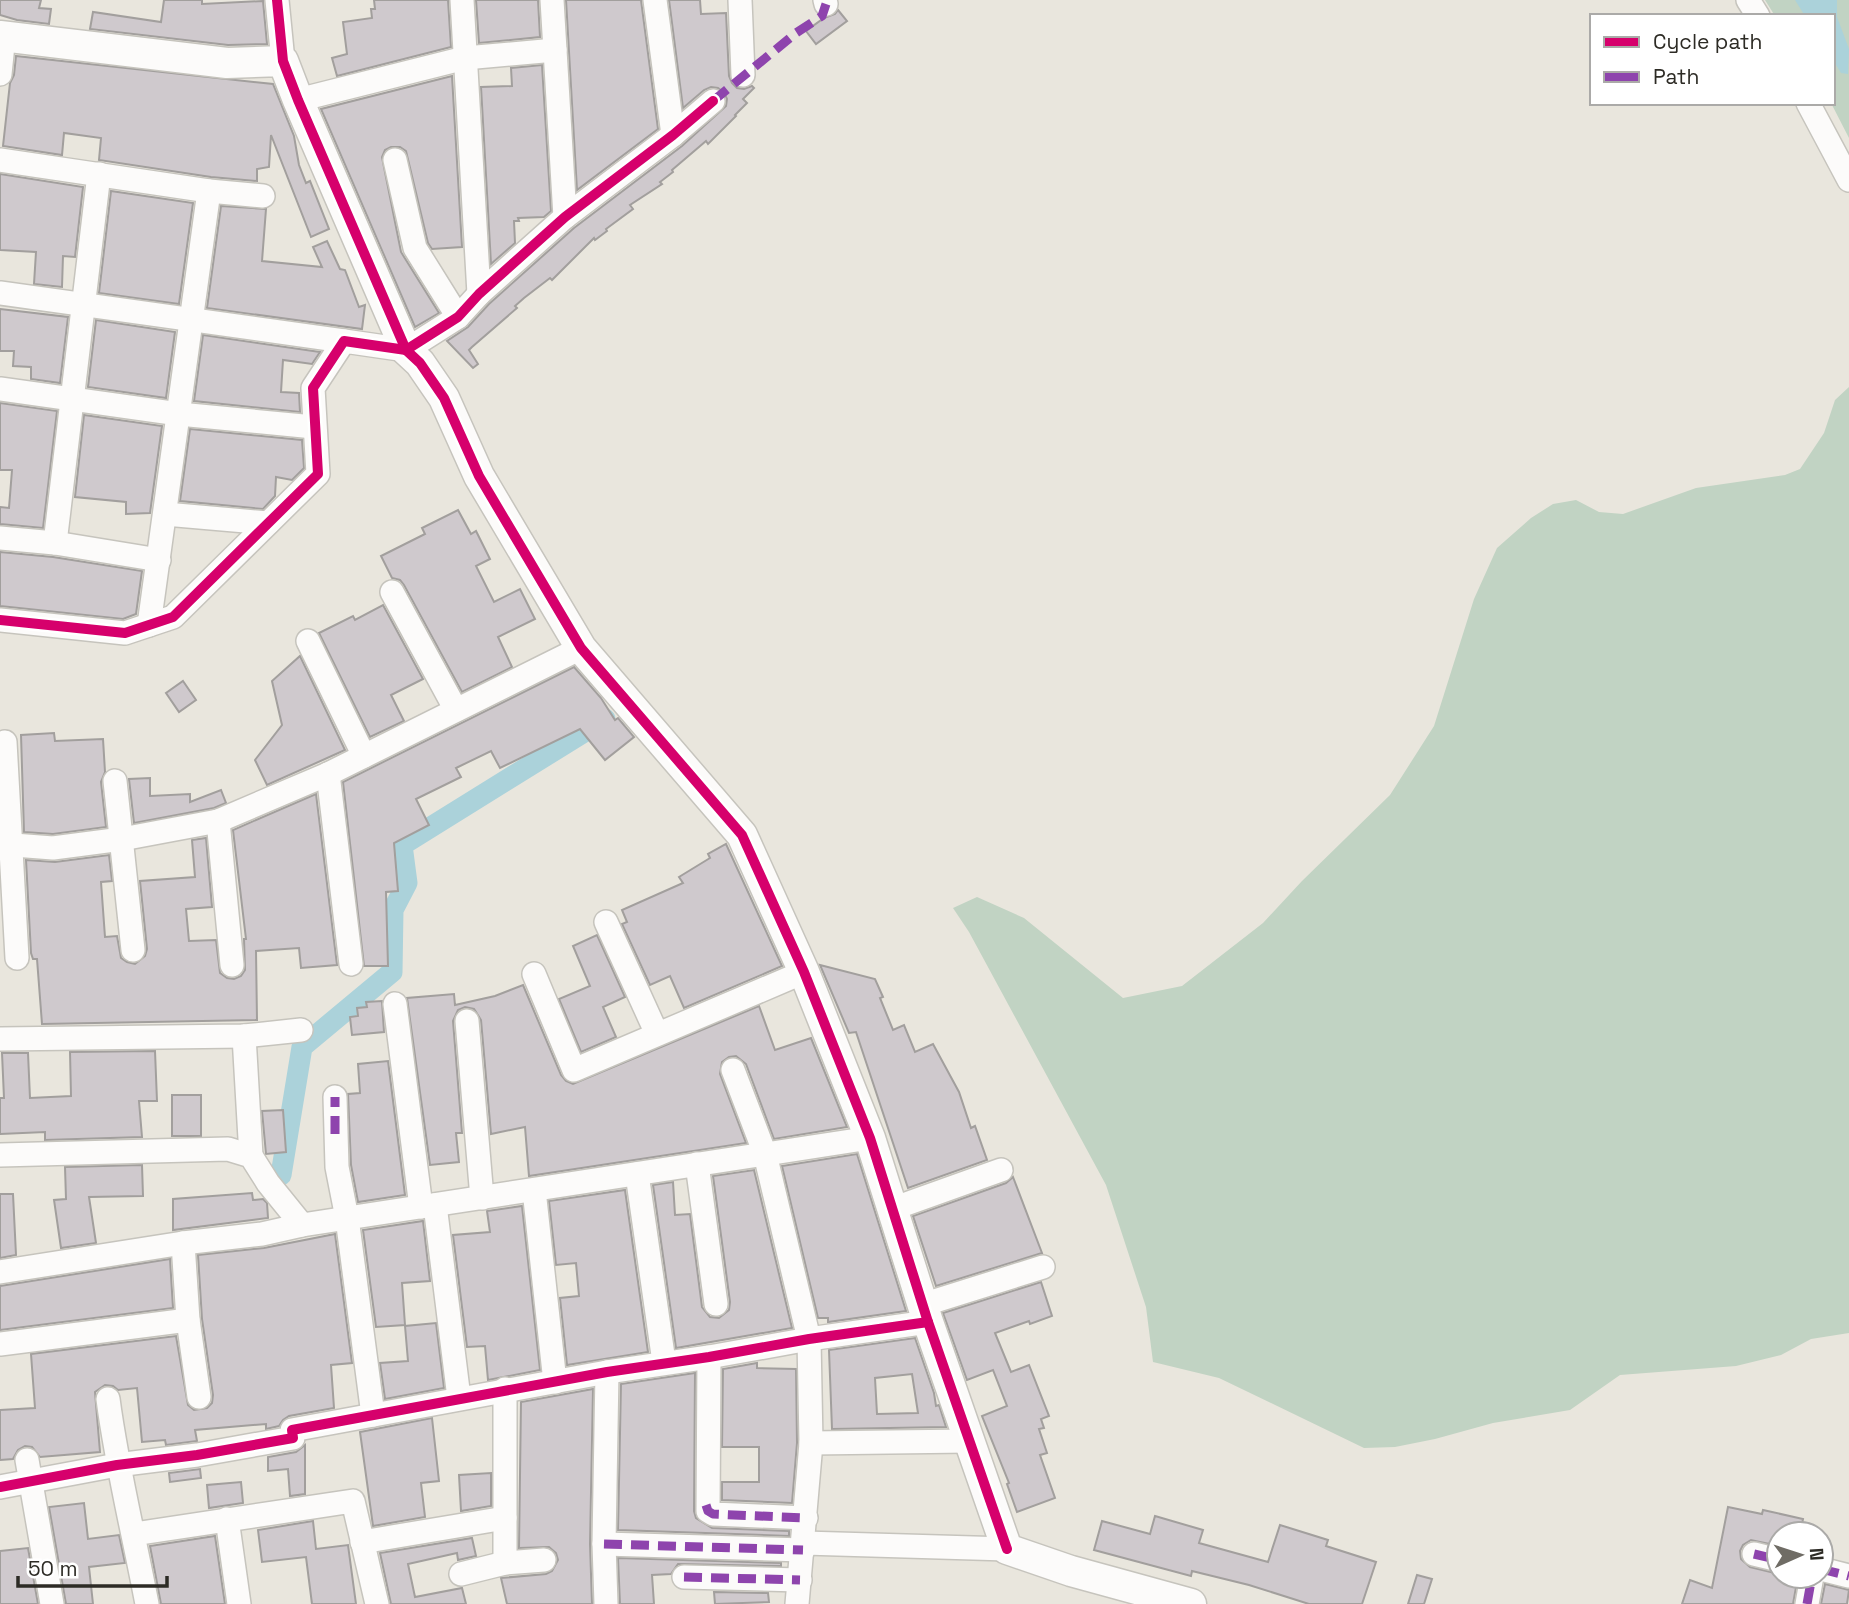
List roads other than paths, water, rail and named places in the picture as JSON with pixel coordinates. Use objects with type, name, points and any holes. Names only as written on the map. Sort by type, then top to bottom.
[{"type":"street","points":[[277,0],[284,61],[298,100],[406,350],[420,363],[444,398],[480,477],[581,648],[742,835],[804,972],[870,1138],[925,1314],[1007,1549]]},
{"type":"street","points":[[461,0],[480,294]]},
{"type":"street","points":[[552,0],[565,217]]},
{"type":"street","points":[[655,0],[673,135]]},
{"type":"street","points":[[740,0],[743,75]]},
{"type":"street","points":[[0,74],[2,36],[227,63],[284,61]]},
{"type":"street","points":[[298,100],[465,58],[555,50]]},
{"type":"street","points":[[0,293],[406,350],[458,317],[565,217],[713,101]]},
{"type":"street","points":[[1809,105],[1849,180]]},
{"type":"street","points":[[0,160],[209,191],[262,196]]},
{"type":"street","points":[[395,160],[415,248],[458,317]]},
{"type":"street","points":[[55,543],[99,174]]},
{"type":"street","points":[[149,625],[209,191]]},
{"type":"street","points":[[0,620],[125,633],[173,617],[318,474],[313,388],[344,341]]},
{"type":"street","points":[[0,389],[178,414],[314,427]]},
{"type":"street","points":[[165,514],[268,523]]},
{"type":"street","points":[[0,538],[55,543],[159,560]]},
{"type":"street","points":[[392,592],[456,710]]},
{"type":"street","points":[[308,641],[364,756]]},
{"type":"street","points":[[5,844],[52,848],[122,839],[218,821],[328,774],[581,648]]},
{"type":"street","points":[[5,742],[5,844],[18,958]]},
{"type":"street","points":[[328,774],[351,964]]},
{"type":"street","points":[[115,781],[134,950]]},
{"type":"street","points":[[218,821],[232,965]]},
{"type":"street","points":[[606,922],[657,1034]]},
{"type":"street","points":[[534,974],[574,1070],[804,972]]},
{"type":"street","points":[[395,1004],[459,1398]]},
{"type":"street","points":[[467,1021],[482,1198]]},
{"type":"street","points":[[0,1039],[244,1035],[301,1030]]},
{"type":"street","points":[[244,1035],[251,1156],[268,1183],[302,1225]]},
{"type":"street","points":[[733,1070],[765,1154],[809,1339],[811,1443],[797,1604]]},
{"type":"street","points":[[335,1097],[337,1167],[347,1218],[373,1415]]},
{"type":"street","points":[[0,1272],[183,1243],[262,1234],[302,1225],[870,1138]]},
{"type":"street","points":[[0,1155],[228,1149],[251,1156]]},
{"type":"street","points":[[697,1164],[716,1304]]},
{"type":"street","points":[[892,1209],[1001,1170]]},
{"type":"street","points":[[637,1174],[664,1362]]},
{"type":"street","points":[[534,1190],[555,1382]]},
{"type":"street","points":[[183,1243],[188,1320],[199,1397]]},
{"type":"street","points":[[0,1487],[28,1471],[116,1454],[197,1455],[293,1438],[292,1430],[505,1389],[809,1339],[925,1314],[1043,1267]]},
{"type":"street","points":[[0,1344],[188,1320]]},
{"type":"street","points":[[709,1357],[708,1511],[713,1514],[806,1518]]},
{"type":"street","points":[[606,1604],[604,1544],[607,1372]]},
{"type":"street","points":[[505,1389],[505,1563]]},
{"type":"street","points":[[108,1399],[116,1454],[147,1604]]},
{"type":"street","points":[[811,1443],[969,1441]]},
{"type":"street","points":[[28,1471],[52,1604]]},
{"type":"street","points":[[134,1534],[353,1501],[377,1604]]},
{"type":"street","points":[[362,1542],[505,1518]]},
{"type":"street","points":[[227,1519],[239,1604]]},
{"type":"street","points":[[604,1544],[1007,1549],[1071,1571],[1191,1604]]},
{"type":"street","points":[[1754,1554],[1765,1557]]},
{"type":"street","points":[[461,1574],[505,1563],[544,1560]]},
{"type":"street","points":[[684,1577],[800,1580]]},
{"type":"water","points":[[1795,0],[1837,0],[1837,17],[1849,49],[1848,74],[1841,73],[1835,63],[1835,14],[1804,14]]},
{"type":"waterway","points":[[281,1175],[302,1047],[392,972],[393,910],[407,883],[402,845],[605,719]]}]
